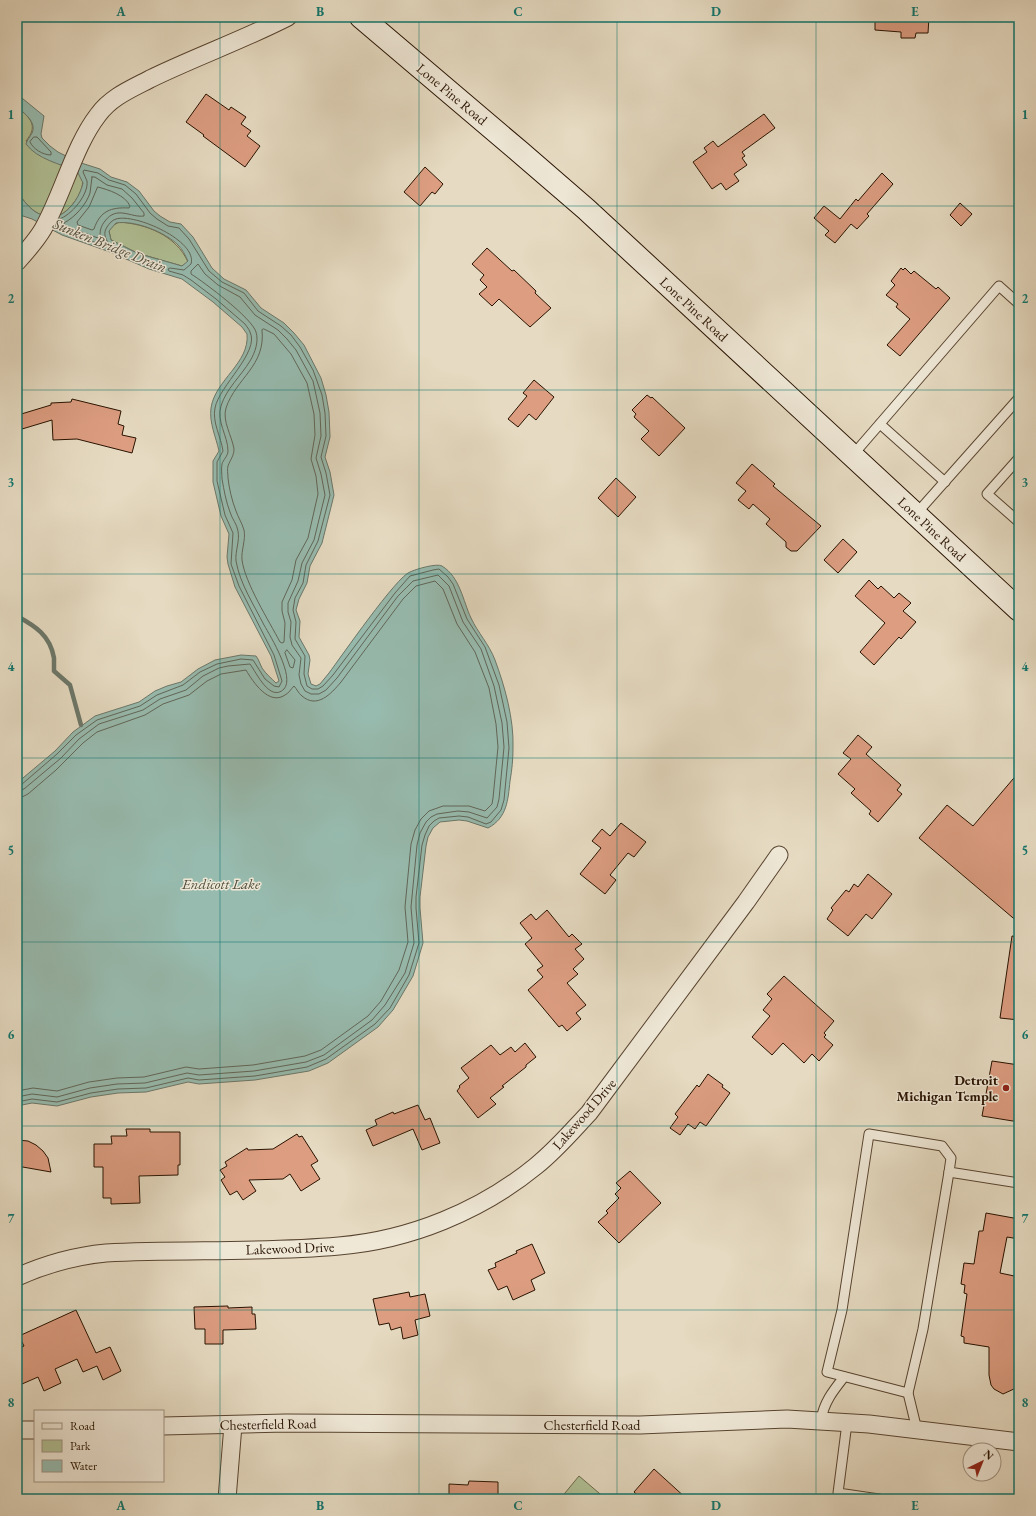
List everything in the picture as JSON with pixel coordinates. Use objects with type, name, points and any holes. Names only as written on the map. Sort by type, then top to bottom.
[{"type":"street","points":[[17,262],[43,230],[87,132],[98,114],[112,100],[167,71],[288,17]]},
{"type":"street","name":"Lone Pine Road","points":[[361,17],[580,204],[1019,610]]},
{"type":"street","name":"Lakewood Drive","points":[[17,1277],[60,1260],[83,1255],[340,1246],[389,1238],[422,1228],[442,1221],[480,1203],[535,1167],[569,1136],[589,1113],[746,902],[779,855]]},
{"type":"street","name":"Chesterfield Road","points":[[164,1426],[286,1423],[640,1426],[787,1419],[847,1422],[1019,1442]]},
{"type":"street","points":[[227,1499],[233,1425]]},
{"type":"street","points":[[17,1430],[34,1430]]},
{"type":"lane","points":[[852,456],[999,286],[1019,304]]},
{"type":"lane","points":[[916,514],[1019,398]]},
{"type":"lane","points":[[880,424],[946,482]]},
{"type":"lane","points":[[1019,458],[987,494],[1019,522]]},
{"type":"lane","points":[[908,1393],[827,1372],[842,1310],[869,1134],[942,1146],[950,1158],[923,1329],[908,1393],[917,1430]]},
{"type":"lane","points":[[949,1172],[1019,1183]]},
{"type":"lane","points":[[821,1420],[825,1403],[830,1394],[844,1377]]},
{"type":"lane","points":[[847,1422],[838,1492],[879,1499]]},
{"type":"green space","points":[[17,107],[29,118],[31,122],[32,130],[26,141],[62,165],[77,171],[81,176],[83,182],[82,188],[76,200],[62,214],[48,216],[37,213],[20,196],[17,196]]},
{"type":"green space","points":[[119,222],[150,228],[168,238],[183,253],[188,262],[182,266],[141,255],[111,240],[109,231],[112,226]]},
{"type":"green space","points":[[579,1476],[606,1499],[560,1499]]},
{"type":"water","name":"Endicott Lake","points":[[17,94],[44,116],[41,134],[42,138],[50,146],[58,152],[78,162],[100,169],[111,177],[127,182],[139,191],[154,211],[160,216],[170,222],[181,224],[193,237],[212,268],[224,279],[246,290],[261,308],[284,323],[294,333],[304,345],[321,378],[329,412],[330,437],[325,457],[330,472],[334,495],[322,543],[310,566],[307,583],[299,599],[296,610],[300,621],[299,637],[309,655],[310,660],[308,674],[311,684],[316,686],[320,684],[382,601],[403,577],[410,572],[436,565],[442,566],[448,571],[457,583],[471,618],[493,654],[502,681],[508,703],[513,737],[512,764],[508,795],[503,814],[488,828],[459,820],[440,822],[433,828],[428,837],[426,846],[420,897],[423,943],[413,976],[393,1010],[378,1027],[328,1063],[309,1071],[255,1080],[199,1084],[188,1082],[146,1092],[118,1093],[91,1097],[57,1106],[32,1103],[17,1106],[17,783],[55,751],[73,732],[95,716],[139,702],[155,691],[181,682],[198,669],[215,660],[241,655],[256,656],[267,674],[276,683],[279,681],[271,656],[235,587],[227,557],[229,534],[221,516],[213,482],[213,461],[219,451],[212,425],[211,408],[219,389],[243,354],[247,334],[242,327],[213,302],[182,279],[149,269],[110,252],[62,235],[32,219],[17,214],[18,196],[20,196],[37,213],[48,216],[62,214],[70,208],[76,200],[83,183],[77,171],[36,154],[26,144],[32,133],[33,125],[29,118],[17,107]],"holes":[[[116,223],[141,225],[166,236],[180,247],[188,261],[182,266],[141,255],[111,240],[109,231]]]},
{"type":"building","points":[[875,17],[929,17],[928,33],[916,33],[915,38],[901,38],[901,32],[875,30]]},
{"type":"building","points":[[206,94],[229,110],[231,107],[246,117],[241,124],[251,131],[247,136],[260,146],[245,167],[186,122]]},
{"type":"building","points":[[764,114],[775,128],[742,152],[745,156],[742,158],[747,165],[734,174],[739,181],[726,190],[721,183],[712,189],[693,162],[707,152],[704,148],[713,141],[718,147]]},
{"type":"building","points":[[425,167],[443,184],[435,194],[432,192],[420,206],[404,192]]},
{"type":"building","points":[[882,173],[893,184],[867,214],[869,216],[857,229],[851,224],[835,243],[825,235],[829,231],[814,218],[824,206],[840,219],[856,199],[858,201]]},
{"type":"building","points":[[960,203],[972,214],[961,226],[950,215]]},
{"type":"building","points":[[487,248],[512,271],[514,270],[551,308],[530,327],[499,299],[492,306],[479,294],[487,287],[480,280],[484,275],[472,264]]},
{"type":"building","points":[[901,268],[903,270],[905,268],[911,274],[914,271],[936,289],[938,287],[950,298],[900,356],[887,345],[910,319],[896,307],[898,304],[886,295],[895,285],[891,281]]},
{"type":"building","points":[[534,380],[554,397],[536,420],[529,414],[518,427],[508,419],[527,396],[523,393]]},
{"type":"building","points":[[647,395],[651,398],[652,397],[685,428],[659,456],[641,439],[649,431],[634,417],[636,414],[632,410]]},
{"type":"building","points":[[72,399],[121,411],[118,424],[124,426],[122,435],[136,438],[132,453],[77,439],[53,440],[52,420],[22,429],[18,415],[51,405],[51,403],[71,402]]},
{"type":"building","points":[[752,464],[775,484],[773,486],[821,526],[797,551],[791,551],[786,547],[786,542],[766,524],[770,519],[753,504],[749,509],[738,500],[746,491],[736,483]]},
{"type":"building","points":[[616,478],[636,497],[618,517],[598,498]]},
{"type":"building","points":[[843,539],[857,552],[838,573],[824,560]]},
{"type":"building","points":[[869,580],[878,589],[881,586],[894,598],[899,593],[911,603],[903,611],[916,622],[901,639],[899,637],[874,665],[860,652],[885,623],[855,596]]},
{"type":"building","points":[[858,735],[872,747],[866,754],[901,785],[897,790],[902,794],[878,822],[869,814],[871,811],[851,793],[855,789],[838,774],[851,759],[843,753]]},
{"type":"building","points":[[1019,772],[1019,923],[919,838],[947,805],[973,826]]},
{"type":"building","points":[[621,823],[646,842],[634,857],[628,853],[610,875],[616,880],[605,894],[580,874],[601,848],[592,841],[602,829],[610,836]]},
{"type":"building","points":[[868,874],[892,894],[872,919],[866,914],[848,936],[827,919],[833,910],[831,908],[846,890],[849,892],[854,884],[858,887]]},
{"type":"building","points":[[547,910],[569,937],[572,934],[582,944],[575,949],[584,959],[573,969],[578,974],[567,983],[586,1005],[576,1013],[581,1019],[567,1031],[562,1025],[559,1027],[528,990],[543,977],[537,970],[543,966],[525,944],[532,938],[520,923],[531,914],[536,920]]},
{"type":"building","points":[[1012,936],[1019,937],[1019,1020],[1000,1018]]},
{"type":"building","points":[[784,976],[834,1021],[824,1033],[826,1035],[824,1037],[833,1045],[819,1061],[812,1054],[804,1063],[783,1043],[772,1055],[752,1037],[770,1016],[763,1010],[772,999],[767,994]]},
{"type":"building","points":[[525,1043],[536,1057],[490,1098],[496,1104],[478,1118],[457,1091],[460,1087],[459,1086],[469,1078],[461,1068],[491,1045],[500,1055],[511,1047],[515,1052]]},
{"type":"building","name":"Detroit Michigan Temple","points":[[992,1061],[1019,1065],[1019,1122],[982,1116]]},
{"type":"building","points":[[708,1074],[723,1085],[722,1087],[730,1093],[706,1126],[700,1122],[695,1129],[688,1124],[680,1135],[670,1128],[678,1117],[675,1114],[697,1085],[699,1087]]},
{"type":"building","points":[[418,1105],[425,1120],[430,1118],[440,1143],[422,1150],[413,1129],[373,1146],[366,1130],[377,1125],[375,1120],[393,1112],[394,1114]]},
{"type":"building","points":[[126,1129],[150,1129],[150,1132],[180,1132],[180,1165],[178,1165],[178,1175],[139,1176],[140,1203],[111,1204],[111,1198],[103,1198],[103,1167],[94,1167],[94,1144],[112,1144],[111,1136],[127,1136]]},
{"type":"building","points":[[297,1134],[299,1137],[302,1136],[318,1161],[311,1165],[320,1179],[301,1191],[290,1174],[283,1179],[249,1180],[256,1191],[243,1200],[237,1191],[230,1195],[221,1180],[225,1177],[220,1170],[227,1166],[225,1162],[247,1148],[248,1150],[273,1149]]},
{"type":"building","points":[[17,1140],[28,1141],[43,1151],[48,1158],[51,1172],[17,1166]]},
{"type":"building","points":[[630,1171],[661,1203],[619,1243],[598,1222],[608,1213],[606,1211],[619,1198],[615,1194],[621,1188],[616,1183]]},
{"type":"building","points":[[986,1213],[1019,1219],[1019,1239],[1007,1237],[1000,1273],[1019,1277],[1019,1384],[1016,1388],[1003,1394],[994,1389],[991,1385],[989,1375],[989,1347],[964,1343],[964,1337],[961,1336],[967,1294],[964,1293],[965,1285],[961,1284],[964,1263],[974,1264],[979,1231],[983,1231]]},
{"type":"building","points":[[532,1244],[545,1273],[531,1280],[535,1290],[513,1300],[507,1286],[498,1290],[488,1270],[496,1267],[495,1263]]},
{"type":"building","points":[[409,1292],[410,1297],[425,1294],[430,1316],[415,1320],[418,1335],[403,1339],[401,1327],[391,1330],[389,1323],[379,1325],[373,1299]]},
{"type":"building","points":[[228,1306],[228,1308],[252,1307],[252,1314],[255,1314],[256,1329],[223,1330],[223,1344],[205,1344],[205,1329],[195,1329],[194,1307]]},
{"type":"building","points":[[76,1310],[96,1353],[110,1347],[121,1371],[103,1380],[97,1366],[83,1372],[77,1359],[55,1369],[61,1383],[44,1391],[38,1377],[22,1384],[17,1372],[17,1349],[24,1346],[19,1336]]},
{"type":"building","points":[[654,1469],[687,1499],[642,1499],[634,1492]]},
{"type":"building","points":[[469,1481],[498,1482],[498,1499],[449,1499],[449,1484],[468,1485]]},
{"type":"waterway","points":[[17,616],[41,632],[49,643],[54,658],[54,671],[70,685],[81,725]]},
{"type":"place","name":"Detroit Michigan Temple","points":[[1006,1088]]},
{"type":"water label","name":"Sunken Bridge Drain","points":[[110,245]]}]
